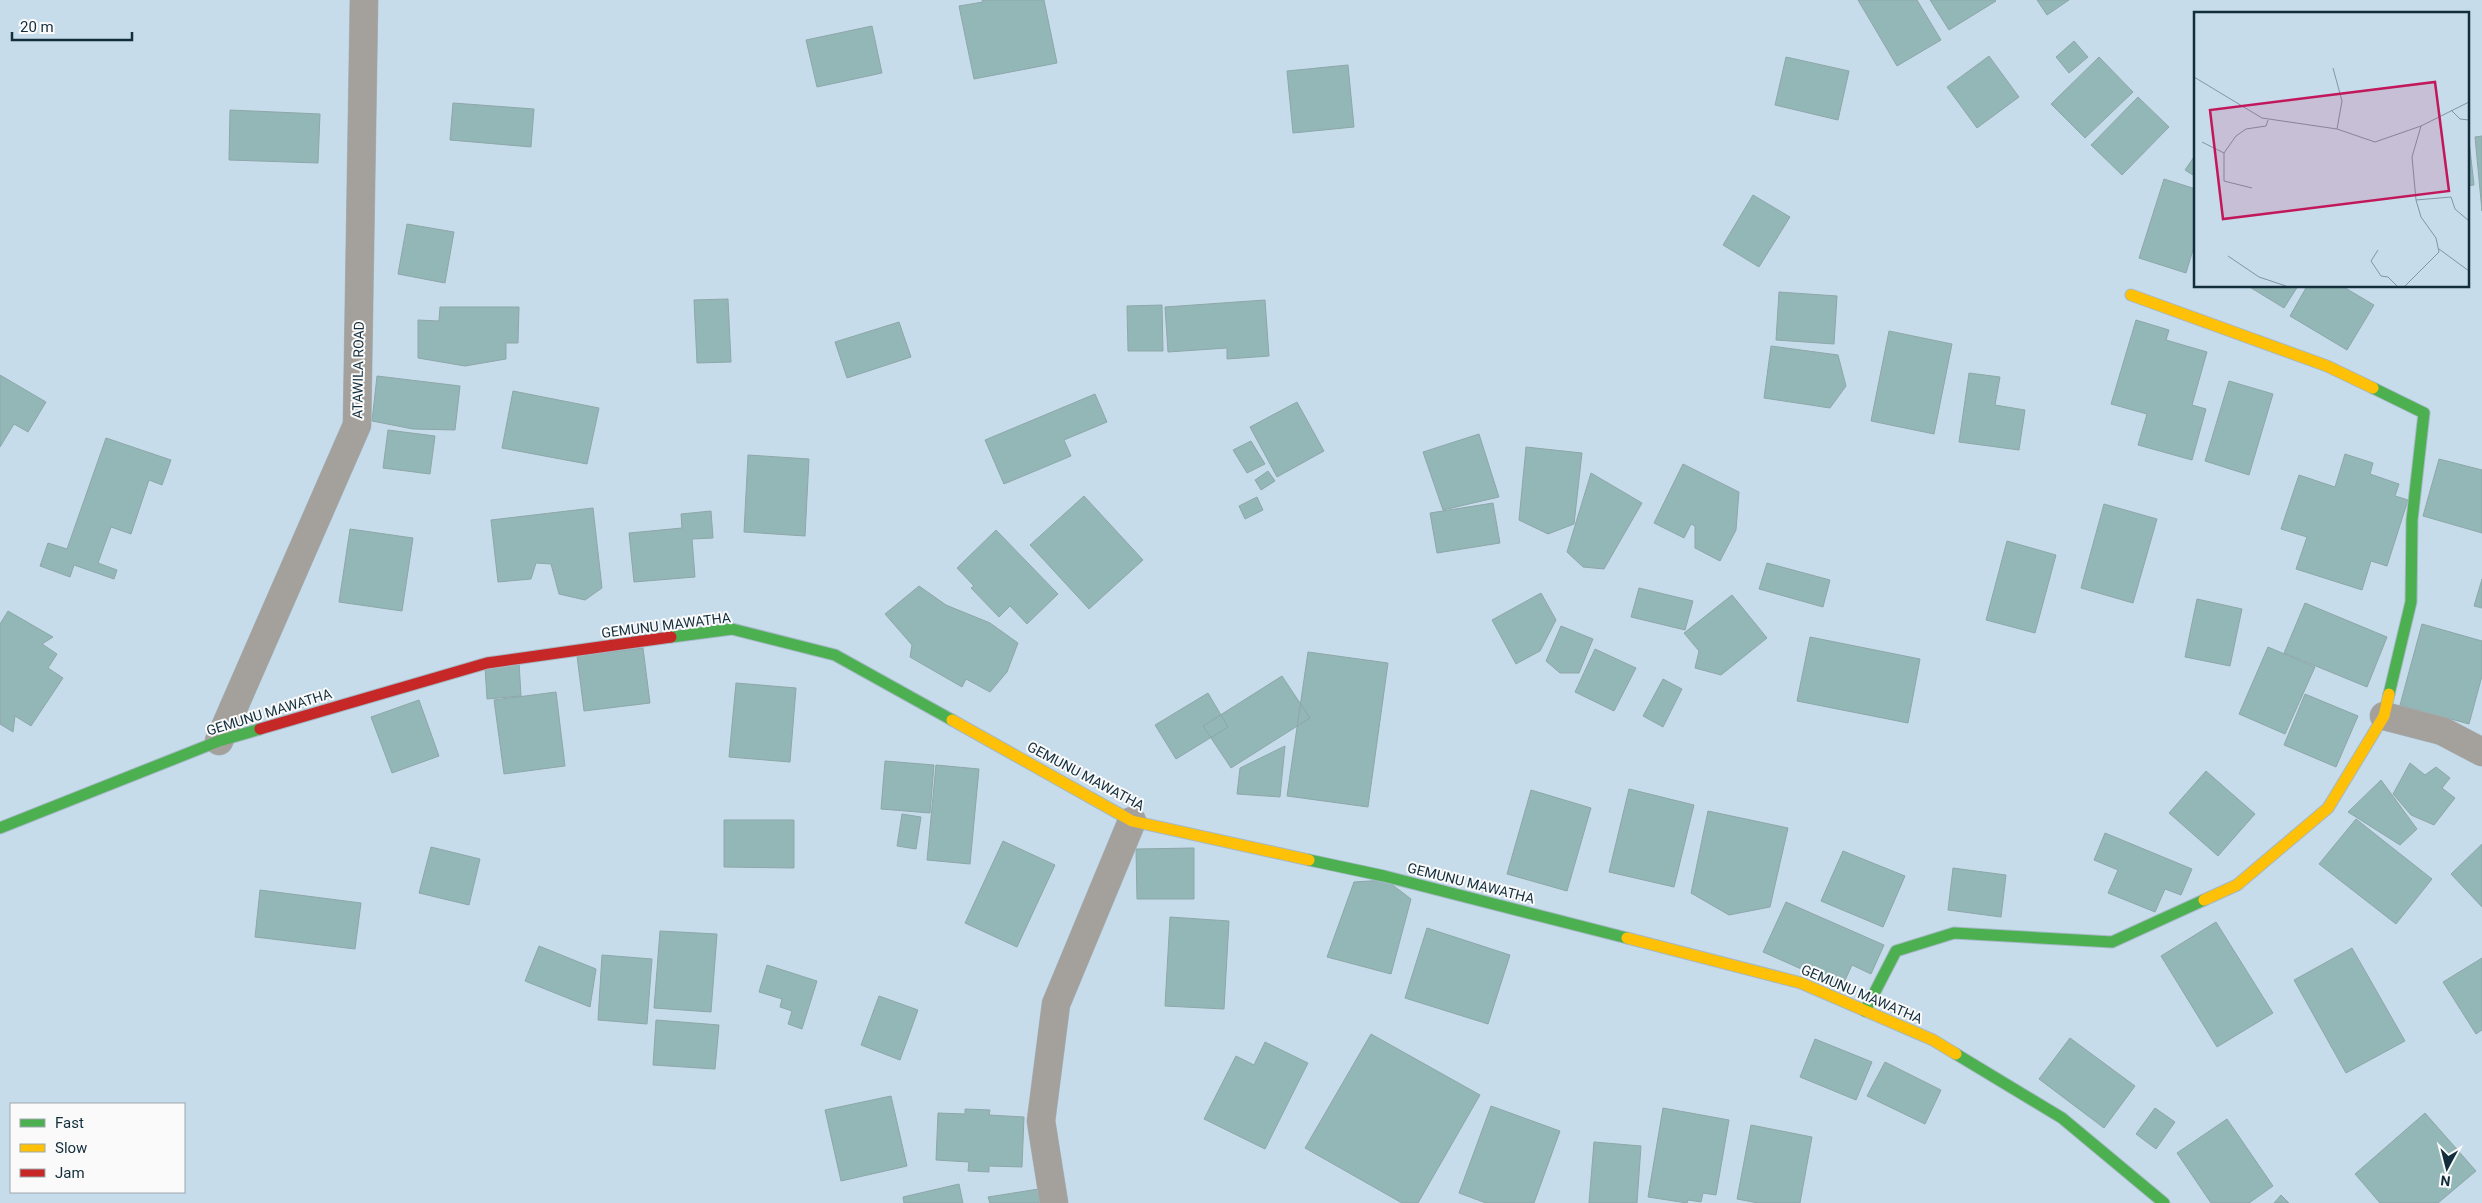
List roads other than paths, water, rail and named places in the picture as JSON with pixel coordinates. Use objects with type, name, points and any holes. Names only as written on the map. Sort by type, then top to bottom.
[{"type":"street","name":"ATAWILA ROAD","points":[[219,741],[357,425],[364,0]]},
{"type":"street","points":[[1865,1011],[1896,951],[1954,933],[2112,942],[2237,885],[2328,808],[2384,716],[2411,602],[2412,520],[2424,413],[2327,366],[2132,295]]},
{"type":"street","name":"GEMUNU MAWATHA","points":[[0,828],[219,741],[487,663],[732,629],[835,655],[1132,821],[1384,876],[1791,981],[1933,1040],[2062,1118],[2164,1203]]},
{"type":"street","points":[[2384,716],[2442,731],[2482,752]]},
{"type":"street","points":[[1054,1203],[1041,1121],[1056,1004],[1132,821]]}]
